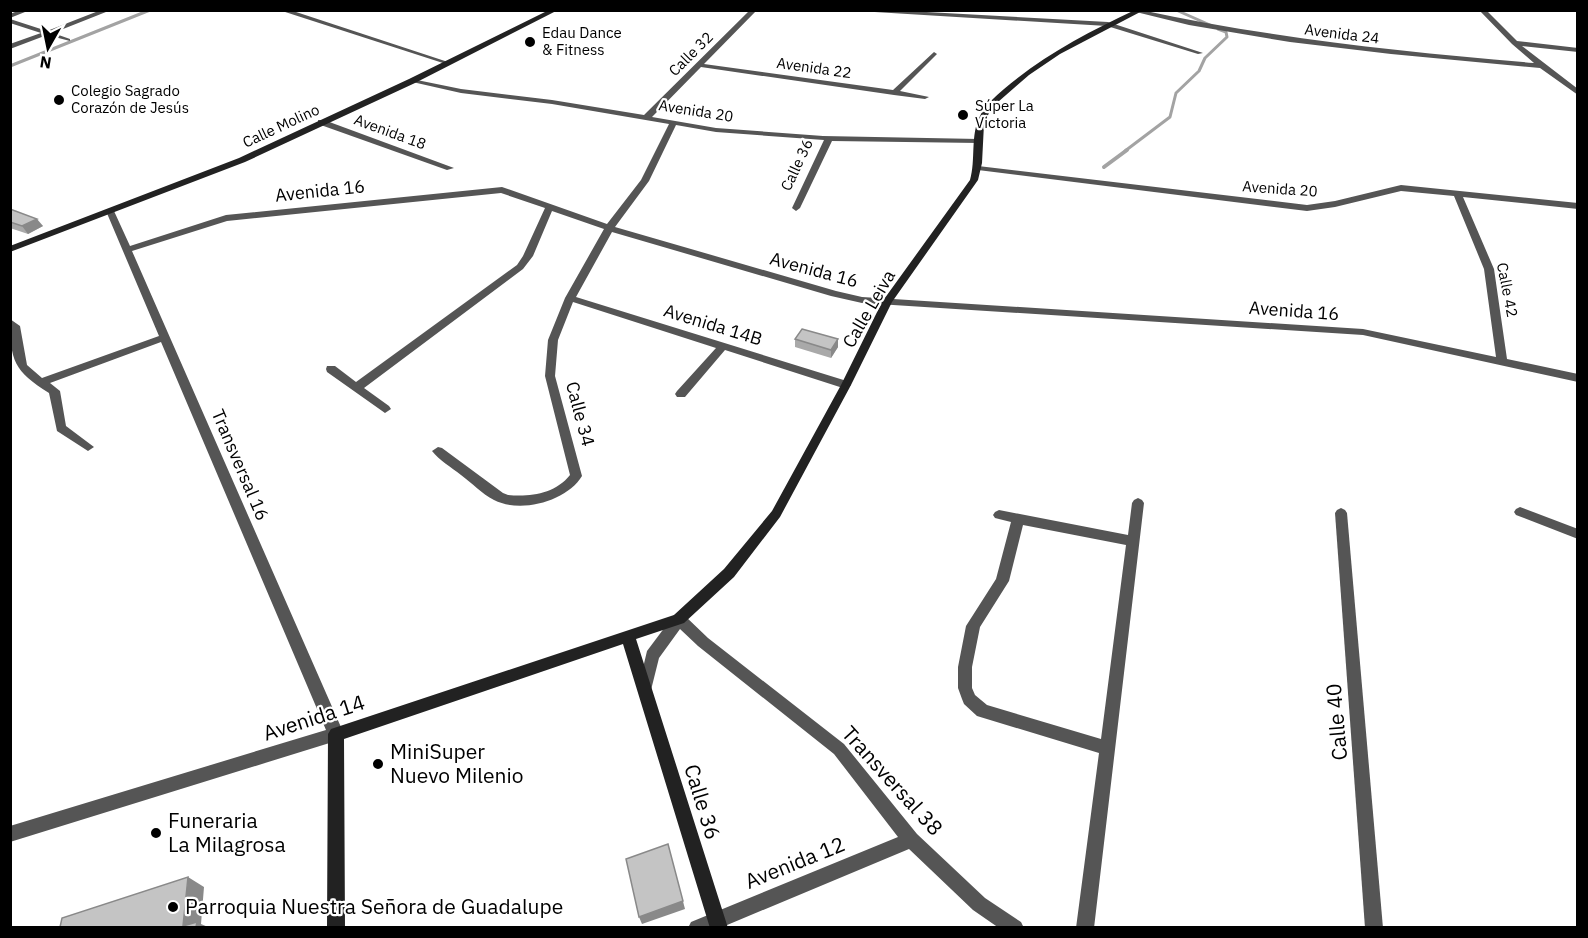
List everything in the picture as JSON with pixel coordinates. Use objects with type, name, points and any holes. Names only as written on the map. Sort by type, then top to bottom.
[{"type":"main road","name":"Calle Molino","points":[[10,249],[242,160],[412,81],[555,10]]},
{"type":"main road","name":"Calle Leiva","points":[[628,636],[678,619],[707,596],[761,536],[776,514],[846,385],[887,302],[974,180],[978,168],[981,122],[994,101],[1026,74],[1074,41],[1140,11]]},
{"type":"main road","name":"Avenida 14","points":[[336,734],[628,636]]},
{"type":"main road","name":"Calle 36","points":[[628,636],[718,923]]},
{"type":"main road","points":[[336,734],[336,927]]},
{"type":"street","points":[[10,19],[27,10]]},
{"type":"street","points":[[10,47],[108,10]]},
{"type":"street","points":[[282,10],[448,63]]},
{"type":"street","name":"Calle 32","points":[[647,117],[754,10]]},
{"type":"street","points":[[845,10],[1026,14],[1108,24],[1200,53]]},
{"type":"street","points":[[1482,10],[1514,43],[1578,93]]},
{"type":"street","name":"Avenida 24","points":[[1140,11],[1196,25],[1298,42],[1397,54],[1543,66]]},
{"type":"street","points":[[10,19],[68,40]]},
{"type":"street","points":[[1514,43],[1578,50]]},
{"type":"street","points":[[894,93],[934,54]]},
{"type":"street","name":"Avenida 22","points":[[699,65],[926,97]]},
{"type":"street","name":"Avenida 20","points":[[412,81],[461,92],[552,102],[716,130],[830,138],[979,141]]},
{"type":"street","name":"Avenida 18","points":[[321,122],[450,168]]},
{"type":"street","name":"Calle 34","points":[[438,451],[510,501],[519,501],[562,490],[571,484],[576,476],[550,376],[553,340],[570,298],[609,228],[645,181],[673,124]]},
{"type":"street","name":"Calle 36","points":[[796,208],[830,138]]},
{"type":"street","name":"Avenida 20","points":[[978,168],[1307,208],[1335,204],[1401,188],[1578,207]]},
{"type":"street","name":"Avenida 16","points":[[128,249],[212,221],[249,215],[502,190],[609,228],[834,294],[887,302],[1363,332],[1578,378]]},
{"type":"street","name":"Calle 42","points":[[1457,193],[1489,269],[1502,362]]},
{"type":"street","points":[[356,388],[520,267],[528,256],[550,206]]},
{"type":"street","name":"Transversal 16","points":[[110,211],[336,734]]},
{"type":"street","name":"Avenida 14B","points":[[570,298],[846,385]]},
{"type":"street","points":[[10,322],[15,326],[19,361],[25,375],[54,391],[61,429],[88,447]]},
{"type":"street","points":[[40,383],[165,337]]},
{"type":"street","points":[[681,394],[723,346]]},
{"type":"street","points":[[331,369],[385,409]]},
{"type":"street","points":[[1085,927],[1138,503]]},
{"type":"street","points":[[1520,512],[1577,538]]},
{"type":"street","name":"Calle 40","points":[[1341,513],[1374,927]]},
{"type":"street","points":[[999,515],[1133,541]]},
{"type":"street","points":[[1018,519],[1002,581],[973,626],[965,667],[965,688],[969,699],[982,711],[1107,748]]},
{"type":"street","name":"Calle 36","points":[[645,689],[652,656],[678,619]]},
{"type":"street","name":"Transversal 38","points":[[678,619],[712,650],[839,749],[911,840],[980,903],[1015,927]]},
{"type":"street","name":"Avenida 14","points":[[10,834],[336,734]]},
{"type":"street","name":"Avenida 12","points":[[697,927],[718,923],[911,840]]},
{"type":"building","points":[[10,209],[37,219],[22,226],[10,222]]},
{"type":"building","points":[[802,329],[838,339],[831,350],[795,339]]},
{"type":"building","points":[[668,844],[683,901],[639,917],[626,859]]},
{"type":"building","points":[[188,877],[183,926],[197,922],[196,927],[60,927],[62,918]]},
{"type":"waterway","points":[[10,66],[150,10]]},
{"type":"waterway","points":[[1176,10],[1210,25]]},
{"type":"waterway","points":[[1125,151],[1170,117],[1176,93],[1199,71],[1205,58],[1227,37],[1226,32],[1218,29]]},
{"type":"waterway","points":[[1104,167],[1127,150]]},
{"type":"place","name":"Edau Dance & Fitness","points":[[530,42]]},
{"type":"place","name":"Colegio Sagrado Corazón de Jesús","points":[[59,100]]},
{"type":"place","name":"Súper La Victoria","points":[[963,115]]},
{"type":"place","name":"MiniSuper Nuevo Milenio","points":[[378,764]]},
{"type":"place","name":"Funeraria La Milagrosa","points":[[156,833]]},
{"type":"place","name":"Parroquia Nuestra Señora de Guadalupe","points":[[173,907]]}]
